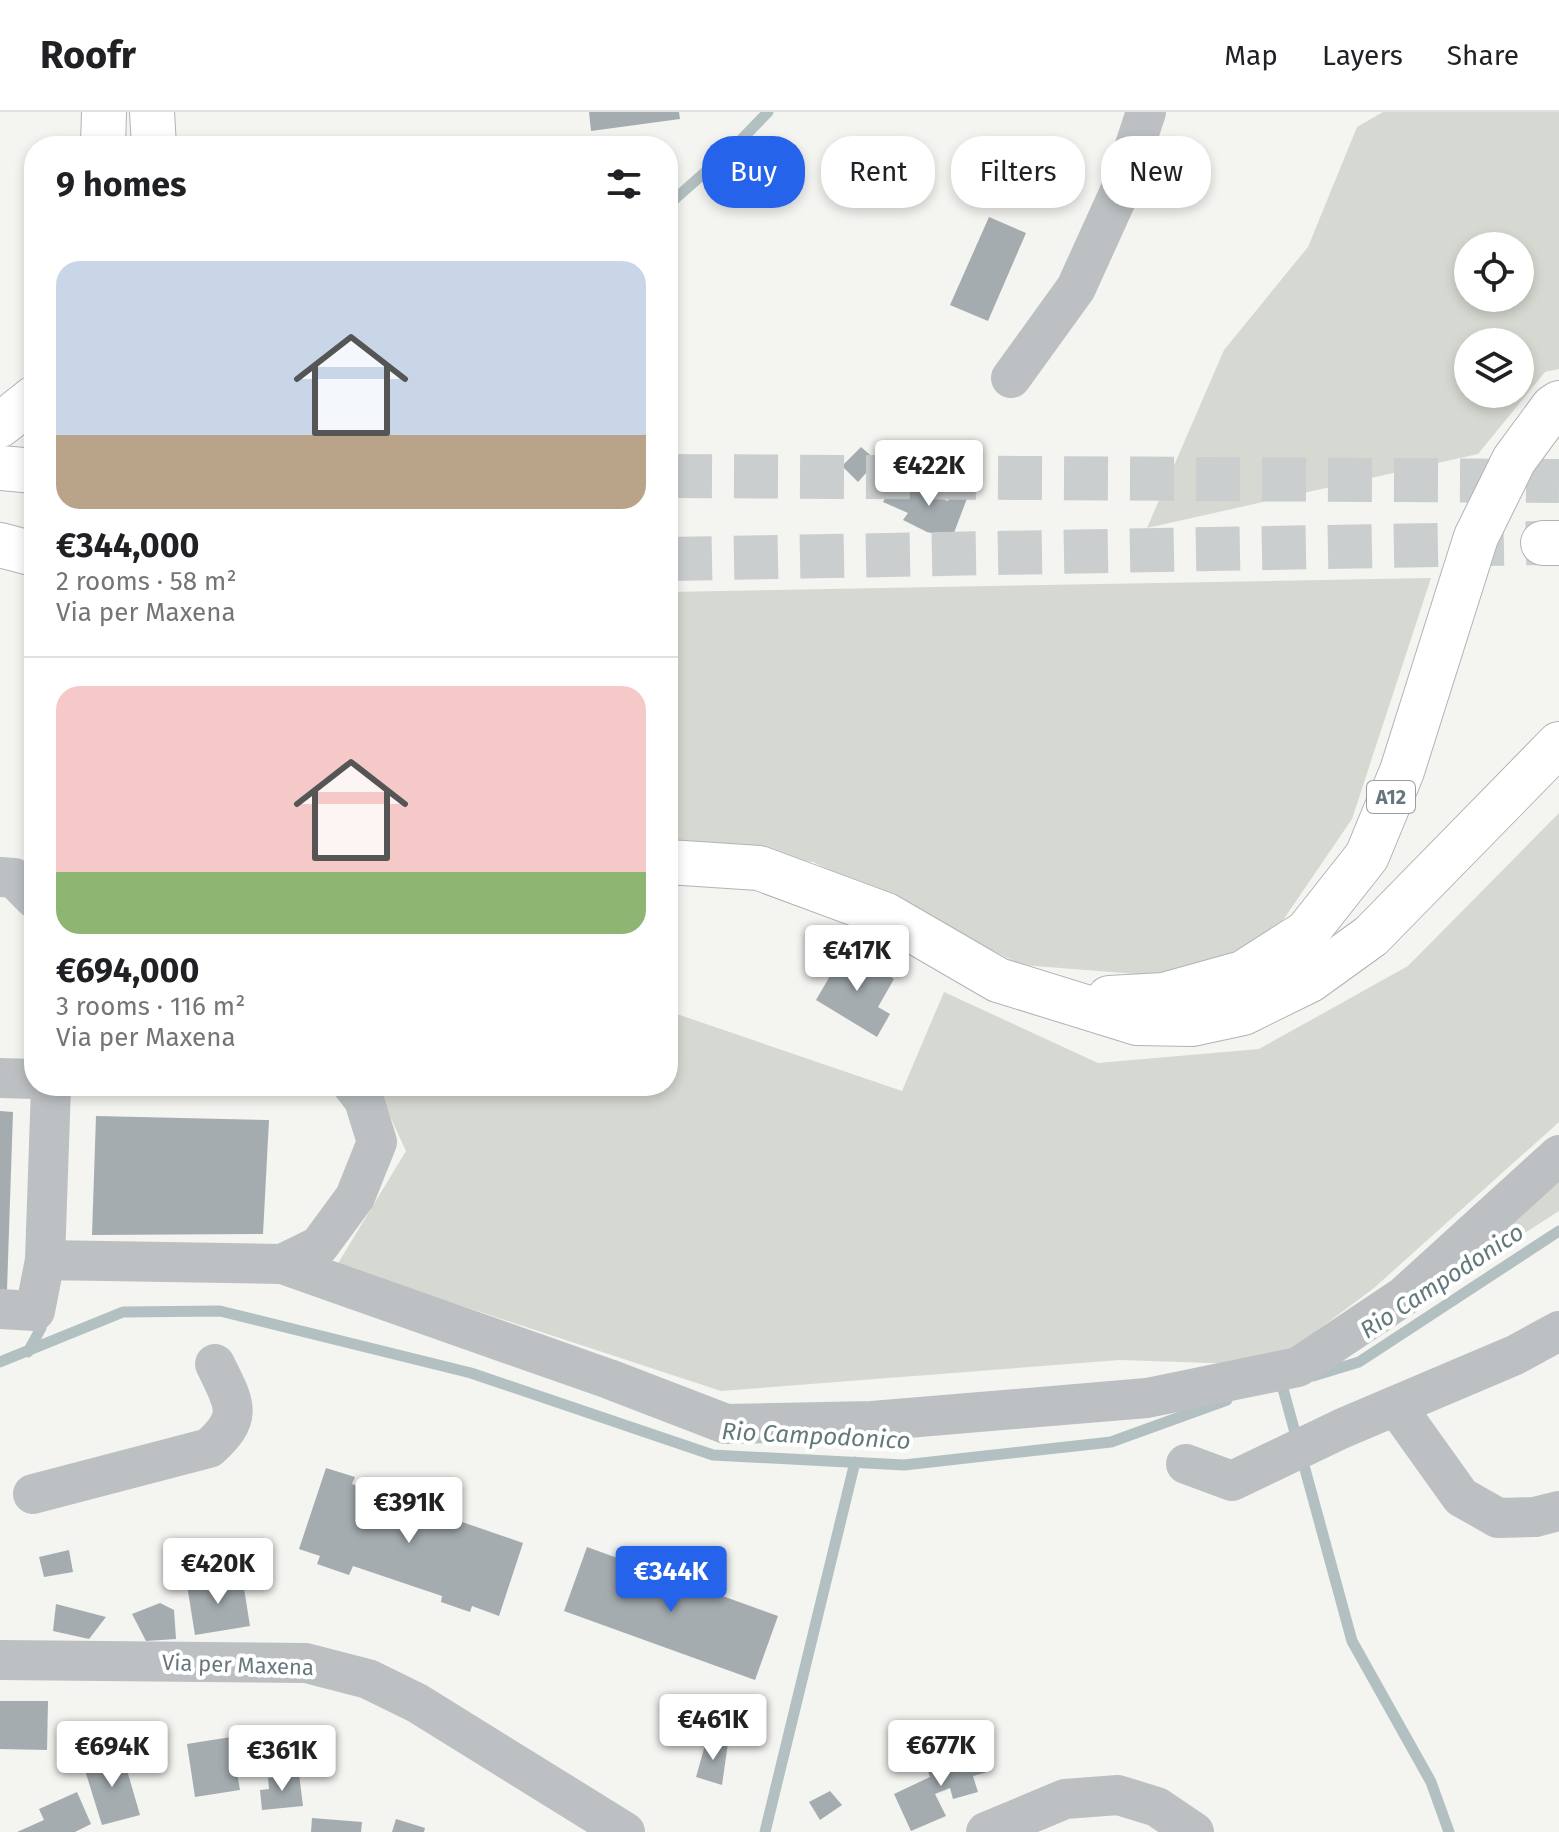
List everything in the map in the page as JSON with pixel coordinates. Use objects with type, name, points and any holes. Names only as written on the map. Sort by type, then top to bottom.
[{"type":"highway","points":[[103,136],[104,112]]},
{"type":"highway","points":[[152,112],[153,136]]},
{"type":"highway","name":"A12","points":[[1050,996],[1104,998],[1164,995],[1243,973],[1307,932],[1367,856],[1402,771],[1476,537],[1514,460],[1559,403]]},
{"type":"highway","points":[[0,425],[24,407]]},
{"type":"highway","points":[[0,468],[24,470]]},
{"type":"highway","points":[[0,530],[24,531]]},
{"type":"highway","points":[[0,545],[24,551]]},
{"type":"highway","name":"A12","points":[[678,863],[759,868],[886,915],[998,980],[1137,1023],[1192,1024],[1243,1013],[1310,980],[1371,936],[1559,744]]},
{"type":"street","points":[[1011,378],[1076,288],[1120,191],[1146,112]]},
{"type":"street","points":[[0,1078],[24,1079]]},
{"type":"street","points":[[0,1309],[35,1311],[45,1260],[51,1096]]},
{"type":"street","points":[[282,1264],[319,1246],[355,1197],[377,1142],[361,1096]]},
{"type":"street","points":[[45,1260],[282,1264],[595,1374],[726,1424],[872,1421],[1147,1398],[1298,1367],[1404,1296],[1559,1155]]},
{"type":"street","points":[[1186,1464],[1232,1481],[1515,1355],[1559,1331]]},
{"type":"street","points":[[33,1494],[209,1448],[228,1432],[234,1405],[215,1364]]},
{"type":"street","points":[[1396,1406],[1461,1497],[1498,1518],[1535,1517],[1559,1511]]},
{"type":"street","name":"Via per Maxena","points":[[0,1660],[306,1663],[368,1679],[417,1703],[625,1832]]},
{"type":"street","points":[[986,1832],[1065,1799],[1118,1795],[1157,1807],[1194,1832]]},
{"type":"shaded area","points":[[1383,112],[1559,112],[1559,369],[1545,372],[1534,385],[1534,328],[1454,328],[1454,408],[1516,408],[1478,454],[1147,528],[1224,350],[1308,247],[1357,127]]},
{"type":"shaded area","points":[[1431,578],[1352,819],[1277,929],[1188,978],[1022,965],[813,862],[678,849],[678,592]]},
{"type":"shaded area","points":[[1559,813],[1559,1122],[1374,1288],[1271,1365],[1120,1360],[721,1391],[337,1265],[406,1151],[381,1096],[678,1096],[678,1014],[902,1091],[944,992],[1098,1063],[1259,1049],[1408,966]]},
{"type":"shaded area","points":[[1559,1179],[1559,1211],[1497,1251],[1488,1237]]},
{"type":"building","points":[[589,112],[679,112],[680,119],[591,131]]},
{"type":"building","points":[[989,217],[1026,233],[988,321],[950,305]]},
{"type":"building","points":[[861,447],[877,461],[858,482],[842,466]]},
{"type":"building","points":[[895,480],[948,501],[955,484],[971,488],[952,538],[927,532],[903,520],[908,513],[883,502]]},
{"type":"building","points":[[845,950],[894,979],[878,1007],[890,1014],[877,1037],[816,1000]]},
{"type":"building","points":[[0,1111],[13,1112],[7,1290],[0,1289]]},
{"type":"building","points":[[96,1116],[269,1120],[263,1234],[92,1235]]},
{"type":"building","points":[[326,1468],[355,1477],[352,1484],[523,1543],[499,1616],[472,1606],[470,1612],[441,1602],[442,1596],[353,1566],[349,1575],[317,1564],[320,1556],[299,1549]]},
{"type":"building","points":[[587,1547],[778,1616],[755,1680],[564,1611]]},
{"type":"building","points":[[69,1550],[73,1572],[44,1577],[39,1557]]},
{"type":"building","points":[[242,1576],[250,1626],[195,1635],[187,1585]]},
{"type":"building","points":[[160,1603],[174,1610],[176,1639],[146,1641],[132,1614]]},
{"type":"building","points":[[56,1604],[106,1617],[89,1639],[53,1631]]},
{"type":"building","points":[[0,1701],[48,1701],[47,1750],[0,1749]]},
{"type":"building","points":[[231,1737],[240,1790],[195,1797],[187,1744]]},
{"type":"building","points":[[707,1738],[728,1743],[722,1785],[696,1777]]},
{"type":"building","points":[[975,1751],[977,1758],[986,1755],[991,1771],[973,1776],[978,1792],[953,1799],[950,1788],[935,1794],[946,1816],[911,1831],[894,1794],[930,1777],[926,1766]]},
{"type":"building","points":[[122,1753],[140,1815],[102,1825],[83,1764]]},
{"type":"building","points":[[299,1774],[303,1806],[262,1810],[260,1790],[269,1789],[268,1778]]},
{"type":"building","points":[[830,1791],[842,1805],[820,1820],[809,1802]]},
{"type":"building","points":[[77,1792],[91,1824],[75,1832],[17,1832],[44,1820],[39,1809]]},
{"type":"building","points":[[312,1818],[362,1822],[361,1832],[311,1832]]},
{"type":"building","points":[[396,1819],[425,1828],[424,1832],[392,1832]]},
{"type":"waterway","points":[[678,196],[768,112]]},
{"type":"waterway","name":"Rio Campodonico","points":[[1313,1376],[1359,1362],[1559,1231]]},
{"type":"waterway","name":"Rio Campodonico","points":[[0,1362],[123,1312],[220,1311],[471,1373],[713,1455],[904,1465],[1111,1442],[1227,1400]]},
{"type":"waterway","points":[[28,1352],[41,1328]]},
{"type":"waterway","points":[[1282,1385],[1352,1641],[1431,1782],[1449,1832]]},
{"type":"waterway","points":[[765,1832],[855,1462]]},
{"type":"tunnel","points":[[678,476],[1559,481]]},
{"type":"tunnel","points":[[678,559],[1543,543]]}]
